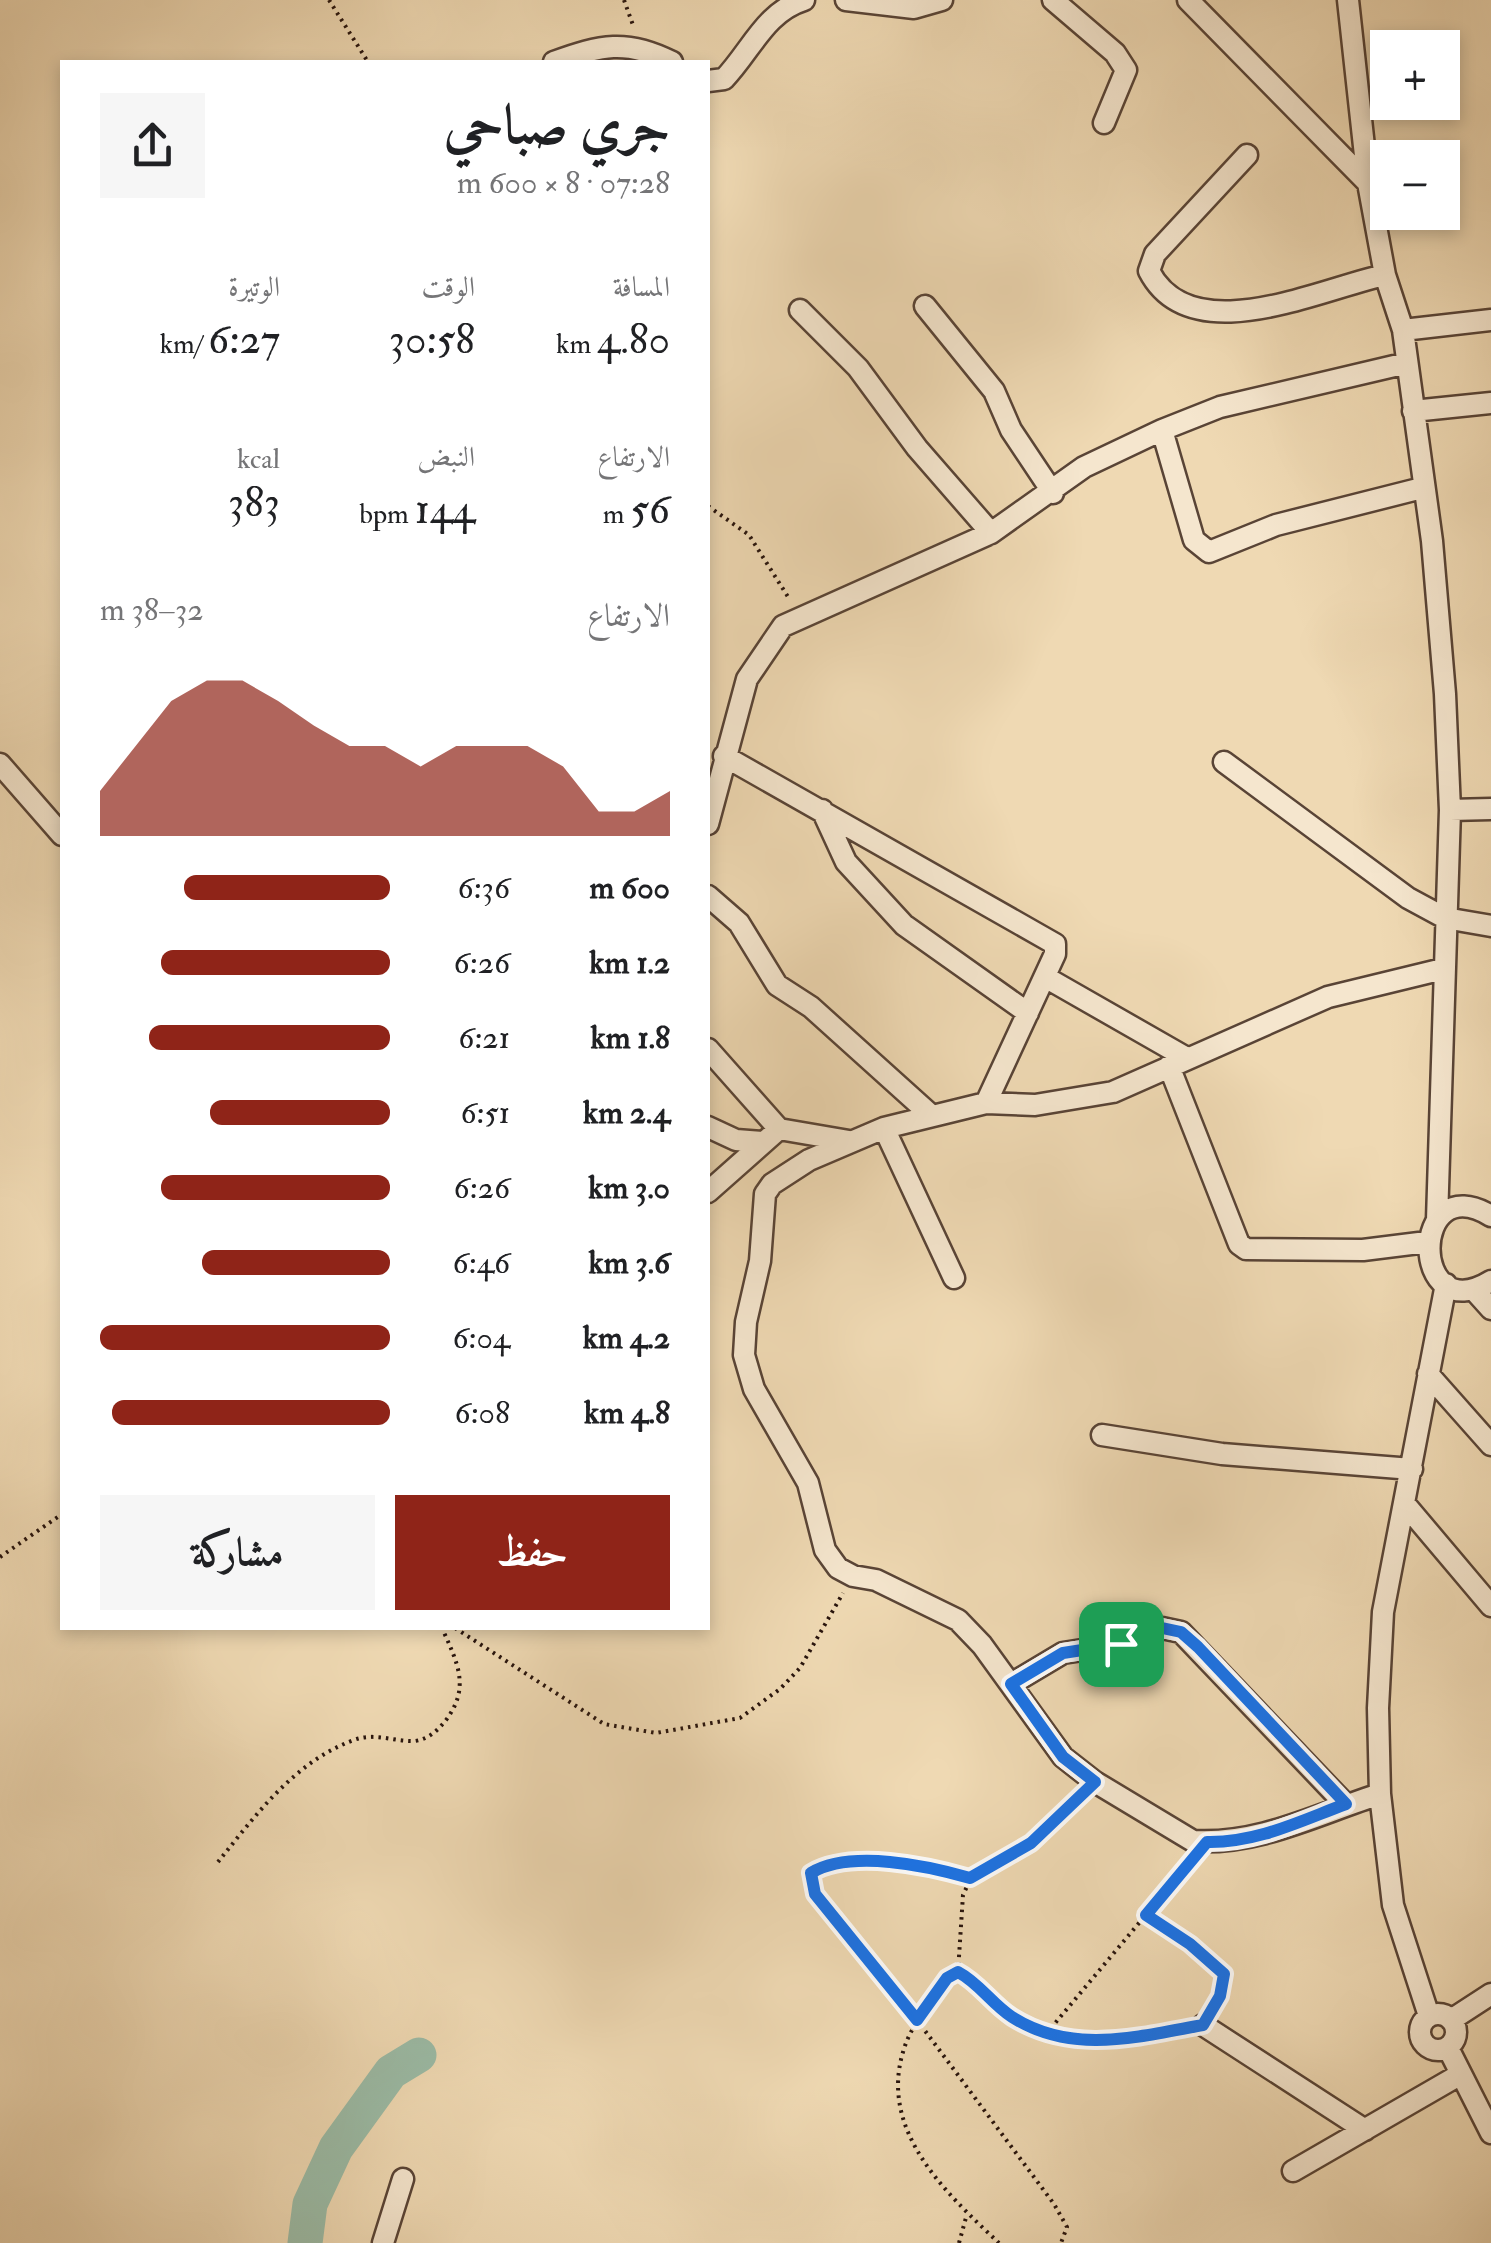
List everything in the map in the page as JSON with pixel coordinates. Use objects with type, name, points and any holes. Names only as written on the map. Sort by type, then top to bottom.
[{"type":"street","points":[[710,81],[724,78],[764,25],[787,5],[804,0]]},
{"type":"street","points":[[846,0],[914,8],[942,0]]},
{"type":"street","points":[[1053,0],[1115,53],[1126,70],[1104,124]]},
{"type":"street","points":[[1188,0],[1368,183]]},
{"type":"street","points":[[1348,0],[1368,183],[1385,275],[1403,330],[1408,363],[1446,694],[1450,810],[1438,1220],[1426,1242],[1430,1266],[1446,1284],[1482,1285],[1491,1308]]},
{"type":"street","points":[[559,60],[586,50],[642,47],[668,60]]},
{"type":"street","points":[[1247,156],[1155,254],[1149,271],[1164,292],[1218,315],[1385,275]]},
{"type":"street","points":[[925,306],[994,391],[1011,430],[1052,493]]},
{"type":"street","points":[[800,310],[858,368],[916,448],[991,533]]},
{"type":"street","points":[[1403,330],[1491,320]]},
{"type":"street","points":[[710,816],[724,756],[755,663],[783,626],[991,533],[1084,467],[1162,430],[1220,408],[1408,363]]},
{"type":"street","points":[[1413,411],[1491,402]]},
{"type":"street","points":[[1162,430],[1194,540],[1209,552],[1276,525],[1422,488]]},
{"type":"street","points":[[724,756],[1054,944],[1045,978],[986,1104]]},
{"type":"street","points":[[1224,762],[1408,898],[1444,918],[1491,926]]},
{"type":"street","points":[[0,764],[60,833]]},
{"type":"street","points":[[822,810],[846,862],[904,926],[1028,1013]]},
{"type":"street","points":[[1450,810],[1491,810]]},
{"type":"street","points":[[710,898],[740,924],[777,985],[812,1006],[932,1116]]},
{"type":"street","points":[[1380,1794],[1274,1832],[1232,1842],[1207,1842],[1193,1841],[1166,1827],[1095,1782],[1063,1757],[1011,1684],[958,1620],[892,1586],[838,1568],[825,1550],[808,1483],[747,1371],[743,1338],[760,1261],[765,1194],[786,1173],[849,1141],[932,1116],[986,1104],[1075,1100],[1112,1092],[1328,998],[1444,969]]},
{"type":"street","points":[[1045,978],[1177,1062],[1238,1244],[1246,1250],[1363,1250],[1426,1242]]},
{"type":"street","points":[[710,1052],[770,1136]]},
{"type":"street","points":[[710,1128],[736,1140],[770,1136],[849,1141]]},
{"type":"street","points":[[884,1128],[954,1278]]},
{"type":"street","points":[[710,1190],[770,1136]]},
{"type":"street","points":[[1438,1220],[1466,1207],[1491,1216]]},
{"type":"street","points":[[1429,2016],[1393,1905],[1380,1794],[1383,1612],[1446,1284]]},
{"type":"street","points":[[1428,1374],[1491,1445]]},
{"type":"street","points":[[1102,1435],[1222,1454],[1412,1469]]},
{"type":"street","points":[[1404,1502],[1491,1606]]},
{"type":"street","points":[[1011,1684],[1063,1653],[1121,1644],[1162,1628],[1181,1632],[1346,1804]]},
{"type":"street","points":[[1451,2020],[1491,1994]]},
{"type":"street","points":[[1441,2014],[1451,2020],[1456,2035],[1448,2048],[1435,2051],[1421,2040],[1421,2024],[1429,2016],[1441,2014]]},
{"type":"street","points":[[1203,2025],[1364,2130]]},
{"type":"street","points":[[1448,2048],[1491,2133]]},
{"type":"street","points":[[1293,2171],[1461,2074]]},
{"type":"street","points":[[383,2243],[404,2178]]},
{"type":"path","points":[[330,0],[367,60]]},
{"type":"path","points":[[624,0],[642,47]]},
{"type":"path","points":[[710,507],[741,527],[764,553],[799,618]]},
{"type":"path","points":[[0,1557],[60,1515]]},
{"type":"path","points":[[458,1630],[604,1724],[656,1733],[740,1718],[780,1690],[800,1668],[810,1643],[853,1576]]},
{"type":"path","points":[[218,1862],[272,1796],[317,1760],[355,1739],[385,1736],[416,1740],[436,1732],[459,1703],[462,1678],[443,1630]]},
{"type":"path","points":[[958,1972],[963,1895],[970,1878],[1031,1843],[1095,1782]]},
{"type":"path","points":[[1044,2036],[1207,1842]]},
{"type":"path","points":[[970,1878],[927,1866],[883,1862],[819,1868],[810,1876],[815,1894],[917,2020],[1064,2220],[1068,2232],[1061,2243]]},
{"type":"path","points":[[958,1972],[1009,2015],[1044,2036],[1091,2042],[1203,2025],[1220,1996],[1224,1974],[1190,1944],[1146,1915]]},
{"type":"path","points":[[958,1972],[947,1978],[917,2020],[900,2067],[908,2129],[922,2163],[998,2243]]},
{"type":"path","points":[[959,2243],[967,2212]]},
{"type":"waterway","points":[[305,2243],[310,2204],[336,2148],[391,2072],[419,2055]]},
{"type":"route","points":[[1162,1628],[1181,1632],[1346,1804],[1274,1832],[1232,1842],[1207,1842],[1146,1915],[1215,1962],[1224,1974],[1225,1984],[1203,2025],[1125,2038],[1067,2042],[1044,2036],[1009,2015],[971,1979],[958,1972],[947,1978],[917,2020],[815,1894],[810,1886],[811,1873],[837,1865],[883,1862],[927,1866],[970,1878],[1031,1843],[1095,1782],[1063,1757],[1011,1684],[1063,1653],[1121,1644],[1162,1628]]}]
